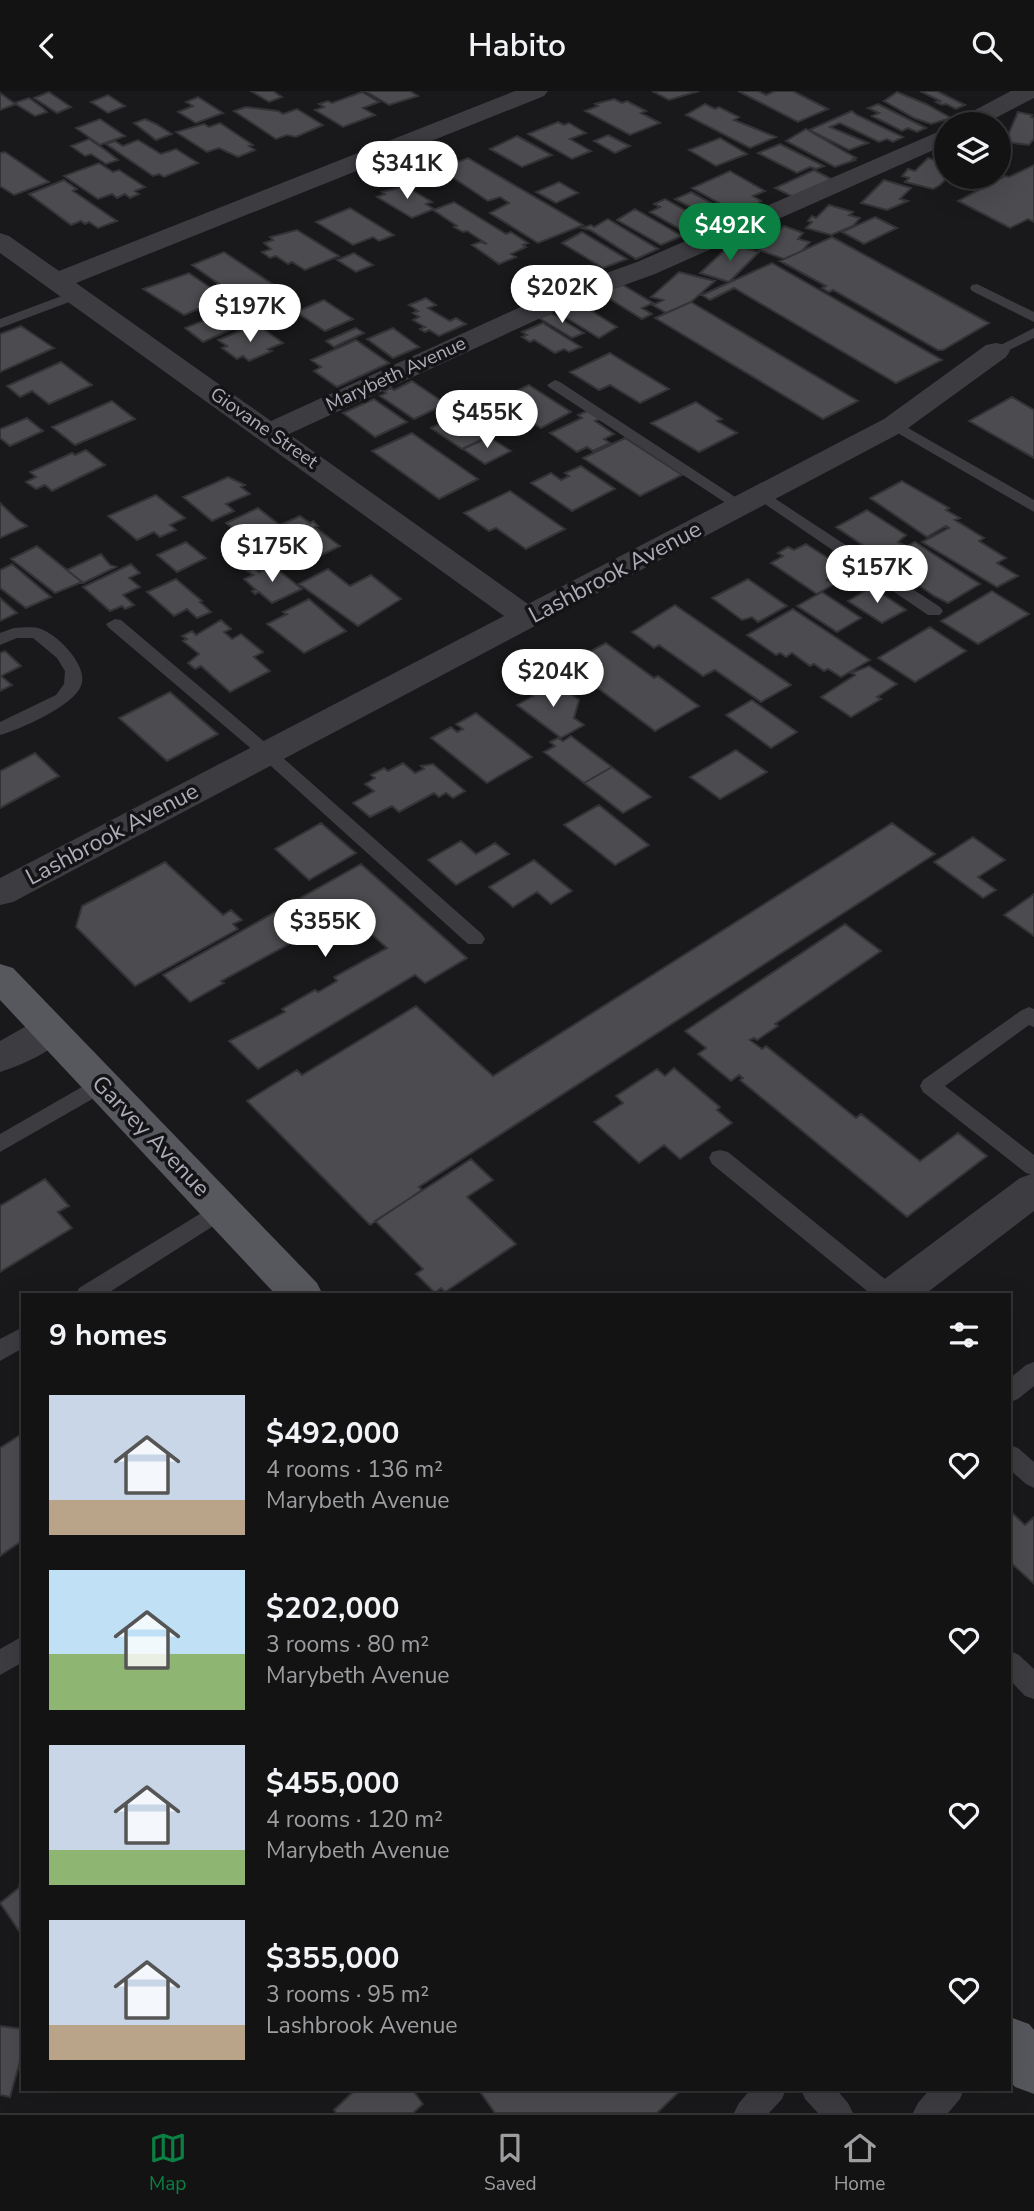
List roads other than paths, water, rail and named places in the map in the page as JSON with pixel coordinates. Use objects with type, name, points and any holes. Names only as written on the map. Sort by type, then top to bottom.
[{"type":"main road","name":"Garvey Avenue","points":[[0,977],[300,1293]]},
{"type":"main road","points":[[1011,2044],[1034,2068]]},
{"type":"street","points":[[66,288],[536,91]]},
{"type":"street","points":[[989,112],[1029,91]]},
{"type":"street","name":"Marybeth Avenue","points":[[270,432],[560,299],[646,268],[934,141]]},
{"type":"street","name":"Giovane Street","points":[[0,240],[528,618]]},
{"type":"street","name":"Lashbrook Avenue","points":[[0,893],[894,425],[996,351]]},
{"type":"street","points":[[0,1058],[50,1030]]},
{"type":"street","points":[[897,1293],[1034,1189]]},
{"type":"lane","points":[[0,324],[66,288]]},
{"type":"lane","points":[[977,288],[1034,318]]},
{"type":"lane","points":[[996,351],[1034,332]]},
{"type":"lane","points":[[555,385],[752,500],[934,611]]},
{"type":"lane","points":[[894,425],[1034,507]]},
{"type":"lane","points":[[115,624],[267,753],[475,939]]},
{"type":"lane","points":[[0,640],[14,633],[37,633],[63,654],[74,671],[73,684],[62,699],[0,729]]},
{"type":"lane","points":[[1034,1019],[1029,1015],[930,1086],[1034,1167]]},
{"type":"lane","points":[[0,1144],[101,1084]]},
{"type":"lane","points":[[720,1158],[886,1293]]},
{"type":"lane","points":[[90,1293],[221,1210]]},
{"type":"lane","points":[[0,1350],[21,1337]]},
{"type":"lane","points":[[1011,1391],[1034,1372]]},
{"type":"lane","points":[[1011,1456],[1034,1477]]},
{"type":"lane","points":[[0,1664],[21,1649]]},
{"type":"lane","points":[[1011,1664],[1034,1687]]},
{"type":"lane","points":[[749,2113],[770,2091]]},
{"type":"lane","points":[[817,2091],[838,2113]]},
{"type":"lane","points":[[928,2113],[948,2091]]}]
